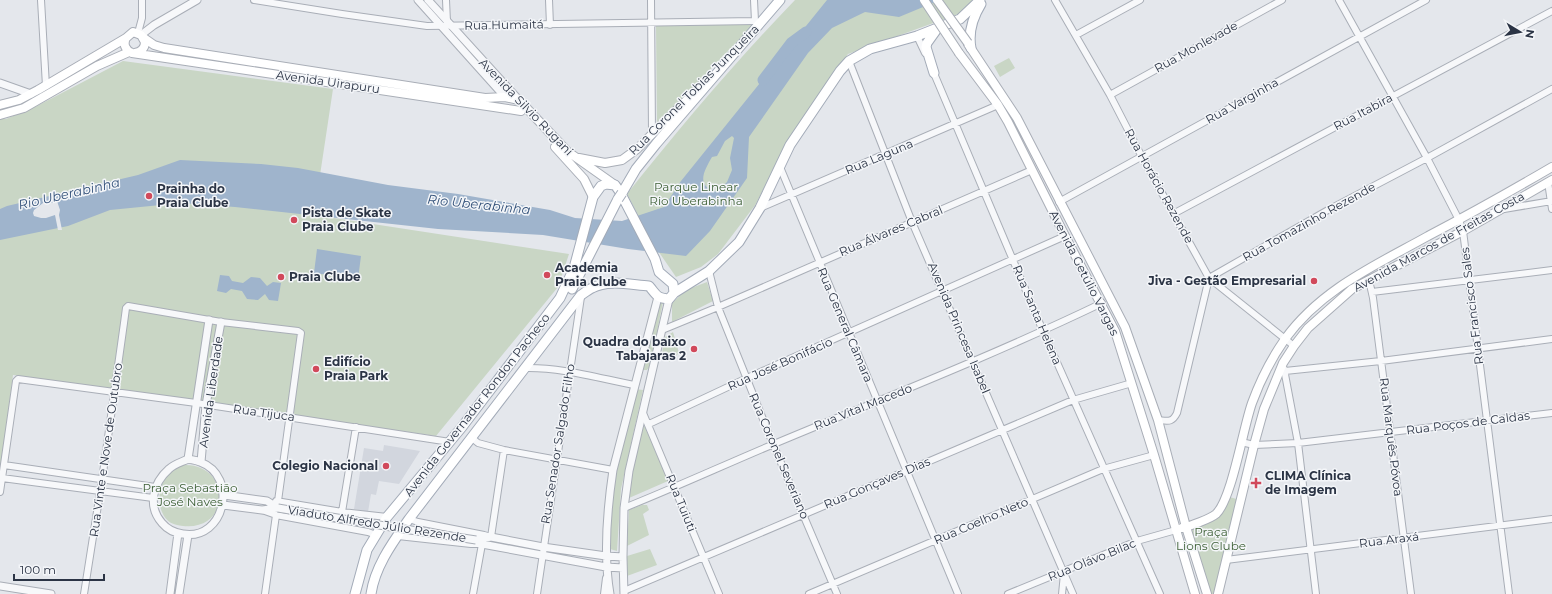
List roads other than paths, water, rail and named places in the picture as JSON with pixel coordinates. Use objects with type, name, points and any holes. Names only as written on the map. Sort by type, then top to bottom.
[{"type":"main road","name":"Rua Coronel Tobias Junqueira","points":[[575,158],[605,163],[622,160],[637,149],[741,46],[758,22],[780,0]]},
{"type":"main road","name":"Avenida Getúlio Vargas","points":[[924,0],[959,53],[998,105],[1008,122],[1065,236],[1102,303],[1115,331],[1154,455],[1195,594]]},
{"type":"main road","name":"Avenida Getúlio Vargas","points":[[937,0],[970,46],[1017,118],[1124,327],[1158,420],[1186,527],[1207,594]]},
{"type":"main road","points":[[671,296],[673,284],[659,272],[656,282],[649,286],[658,297],[671,296],[709,271],[738,242],[760,208],[790,145],[840,71],[849,61],[870,49],[917,36],[960,19],[980,0]]},
{"type":"main road","points":[[970,46],[973,19],[984,0]]},
{"type":"main road","points":[[934,73],[926,47],[927,43],[938,28]]},
{"type":"main road","points":[[0,105],[8,104],[46,86],[134,32],[141,35],[145,45],[141,51],[132,52],[97,66],[24,108],[0,115]]},
{"type":"main road","name":"Avenida Uirapuru","points":[[141,35],[159,47],[521,112]]},
{"type":"main road","points":[[126,38],[125,45],[132,52]]},
{"type":"main road","points":[[546,318],[555,312],[570,292],[607,218],[636,169],[741,46]]},
{"type":"main road","name":"Avenida Uirapuru","points":[[132,52],[336,80],[486,98],[506,97],[519,100]]},
{"type":"main road","name":"Avenida Silvio Rugani","points":[[506,97],[577,170],[590,188],[593,197]]},
{"type":"main road","name":"Avenida Silvio Rugani","points":[[519,100],[544,128],[575,158],[615,185],[655,260],[659,272]]},
{"type":"main road","points":[[1008,122],[1017,118]]},
{"type":"main road","name":"Avenida Marcos de Freitas Costa","points":[[1176,530],[1215,515],[1222,505],[1230,483],[1252,404],[1267,367],[1285,339],[1314,306],[1348,280],[1459,220],[1552,167]]},
{"type":"main road","name":"Avenida Marcos de Freitas Costa","points":[[1218,594],[1264,409],[1294,346],[1308,328],[1352,289],[1463,231],[1550,181]]},
{"type":"main road","points":[[593,197],[601,186],[606,184],[615,185]]},
{"type":"main road","name":"Avenida Governador Rondon Pacheco","points":[[355,594],[367,550],[387,517],[450,442],[560,298],[574,268],[593,197]]},
{"type":"main road","points":[[1089,280],[1098,275]]},
{"type":"main road","name":"Avenida Governador Rondon Pacheco","points":[[371,594],[378,570],[389,548],[409,519],[581,295],[592,287],[602,284],[614,283],[649,286]]},
{"type":"main road","points":[[1115,331],[1124,327]]},
{"type":"street","points":[[41,0],[46,86]]},
{"type":"street","points":[[141,35],[142,0]]},
{"type":"street","points":[[141,35],[154,25],[197,0]]},
{"type":"street","name":"Rua Humaitá","points":[[254,0],[405,23],[447,25],[758,22]]},
{"type":"street","name":"Avenida Silvio Rugani","points":[[418,0],[447,25],[519,100]]},
{"type":"street","name":"Avenida Silvio Rugani","points":[[428,0],[506,97]]},
{"type":"street","points":[[446,0],[447,25]]},
{"type":"street","points":[[549,0],[550,25]]},
{"type":"street","points":[[651,0],[652,134]]},
{"type":"street","points":[[754,0],[758,22]]},
{"type":"street","name":"Rua Horácio Rezende","points":[[1055,0],[1110,95],[1142,157],[1209,278],[1294,346]]},
{"type":"street","points":[[1076,35],[1140,0]]},
{"type":"street","name":"Rua Monlevade","points":[[1110,95],[1282,0]]},
{"type":"street","name":"Rua Francisco Sales","points":[[1339,0],[1427,158],[1459,220],[1463,231],[1509,594]]},
{"type":"street","name":"Rua Varginha","points":[[1059,202],[1426,0]]},
{"type":"street","name":"Rua Itabira","points":[[1174,214],[1552,11]]},
{"type":"street","name":"Rua Santa Helena","points":[[917,36],[1103,469],[1160,594]]},
{"type":"street","name":"Avenida Princesa Isabel","points":[[849,61],[912,222],[943,290],[1073,594]]},
{"type":"street","points":[[0,83],[31,94]]},
{"type":"street","name":"Rua Tomazinho Rezende","points":[[1209,278],[1328,210],[1427,158],[1552,89]]},
{"type":"street","name":"Rua Laguna","points":[[760,208],[998,105]]},
{"type":"street","name":"Rua General Câmara","points":[[780,167],[958,594]]},
{"type":"street","name":"Rua Álvares Cabral","points":[[662,330],[1032,170]]},
{"type":"street","points":[[1550,181],[1552,210]]},
{"type":"street","points":[[1499,210],[1552,201]]},
{"type":"street","name":"Rua José Bonifácio","points":[[649,424],[849,332],[1065,236]]},
{"type":"street","points":[[1372,292],[1552,270]]},
{"type":"street","name":"Rua Coronel Severiano","points":[[709,271],[718,307],[837,594]]},
{"type":"street","points":[[1158,420],[1171,421],[1177,413],[1209,278]]},
{"type":"street","name":"Rua Marquês Póvoa","points":[[1369,280],[1372,292],[1411,594]]},
{"type":"street","name":"Rua Senador Salgado Filho","points":[[537,594],[581,295]]},
{"type":"street","points":[[624,592],[624,508],[629,471],[648,386],[671,296]]},
{"type":"street","points":[[610,594],[606,567],[609,493],[613,470],[658,297]]},
{"type":"street","name":"Rua Vital Macedo","points":[[624,508],[973,362],[1102,303]]},
{"type":"street","name":"Rua Vinte e Nove de Outubro","points":[[84,594],[101,491],[113,393],[126,308],[128,306],[209,320]]},
{"type":"street","points":[[209,320],[300,332],[302,338],[289,417],[265,594]]},
{"type":"street","name":"Avenida Liberdade","points":[[188,459],[209,320]]},
{"type":"street","name":"Avenida Liberdade","points":[[201,462],[206,405],[221,322]]},
{"type":"street","points":[[1316,594],[1298,443],[1284,367],[1381,361],[1552,339]]},
{"type":"street","points":[[524,368],[538,368],[569,372],[648,386]]},
{"type":"street","name":"Rua Tijuca","points":[[4,465],[16,381],[18,379],[196,403],[450,442]]},
{"type":"street","name":"Rua Gonçaves Dias","points":[[624,592],[1073,400],[1132,383]]},
{"type":"street","name":"Rua Tuiuti","points":[[643,413],[649,424],[719,594]]},
{"type":"street","name":"Rua Poços de Caldas","points":[[1241,442],[1254,445],[1298,443],[1552,413]]},
{"type":"street","points":[[342,512],[356,427]]},
{"type":"street","points":[[472,438],[478,443],[504,450],[613,470]]},
{"type":"street","points":[[491,537],[504,450]]},
{"type":"street","name":"Rua Coelho Neto","points":[[809,594],[1103,469],[1154,455]]},
{"type":"street","points":[[188,459],[201,462],[213,471],[221,482],[224,495],[223,505],[218,517],[212,525],[201,532],[188,535],[169,530],[162,524],[154,507],[153,498],[155,487],[159,479],[170,468],[188,459]]},
{"type":"street","points":[[0,492],[4,465],[155,487]]},
{"type":"street","points":[[51,484],[53,472]]},
{"type":"street","points":[[2,478],[153,498]]},
{"type":"street","points":[[224,495],[268,501],[277,508],[376,535]]},
{"type":"street","points":[[223,505],[262,510],[277,508],[342,512],[387,517]]},
{"type":"street","name":"Viaduto Alfredo Júlio Rezende","points":[[277,508],[479,542],[542,556],[606,567],[623,568]]},
{"type":"street","points":[[355,529],[362,525],[363,518],[358,514]]},
{"type":"street","points":[[409,519],[543,547],[623,557]]},
{"type":"street","name":"Rua Araxá","points":[[1226,560],[1404,539],[1552,519]]},
{"type":"street","points":[[430,539],[424,535],[423,530],[425,526],[432,525]]},
{"type":"street","name":"Rua Olávo Bilac","points":[[1008,594],[1137,541],[1176,530]]},
{"type":"street","points":[[170,594],[178,533]]},
{"type":"street","points":[[179,594],[188,535]]},
{"type":"street","points":[[398,536],[471,544],[491,537]]},
{"type":"street","points":[[473,594],[479,542]]},
{"type":"street","points":[[1062,594],[1064,572]]},
{"type":"street","points":[[604,594],[607,577]]},
{"type":"street","points":[[0,586],[51,594]]},
{"type":"water","points":[[827,0],[940,0],[899,17],[865,12],[832,28],[808,53],[749,137],[747,178],[710,231],[686,256],[628,249],[543,235],[438,229],[235,207],[181,203],[110,210],[68,226],[0,240],[0,209],[7,206],[138,175],[180,160],[261,164],[298,168],[388,185],[458,194],[550,210],[575,218],[622,221],[664,207],[681,181]],"holes":[[[732,136],[734,138],[730,158],[732,170],[727,182],[717,192],[706,186],[703,178],[704,173],[712,157],[717,156],[725,141]]]},
{"type":"water","points":[[317,249],[361,256],[358,279],[314,273]]},
{"type":"water","points":[[220,275],[229,276],[232,281],[243,283],[251,277],[260,278],[267,286],[273,282],[281,283],[278,301],[269,300],[265,294],[258,300],[247,299],[242,291],[231,289],[226,293],[217,291]]},
{"type":"waterway","name":"Rio Uberabinha","points":[[763,80],[791,43],[806,32]]},
{"type":"place","name":"Prainha do Praia Clube","points":[[149,196]]},
{"type":"place","name":"Pista de Skate Praia Clube","points":[[294,220]]},
{"type":"place","name":"Academia Praia Clube","points":[[547,275]]},
{"type":"place","name":"Praia Clube","points":[[281,277]]},
{"type":"place","name":"Jiva - Gestão Empresarial","points":[[1314,281]]},
{"type":"place","name":"Quadra do baixo Tabajaras 2","points":[[694,349]]},
{"type":"place","name":"Edifício Praia Park","points":[[316,369]]},
{"type":"place","name":"Colegio Nacional","points":[[386,466]]},
{"type":"place","name":"CLIMA Clínica de Imagem","points":[[1256,483]]},
{"type":"park label","name":"Parque Linear Rio Uberabinha","points":[[696,194]]},
{"type":"park label","name":"Praça Sebastião José Naves","points":[[190,495]]},
{"type":"park label","name":"Praça Lions Clube","points":[[1211,539]]}]
